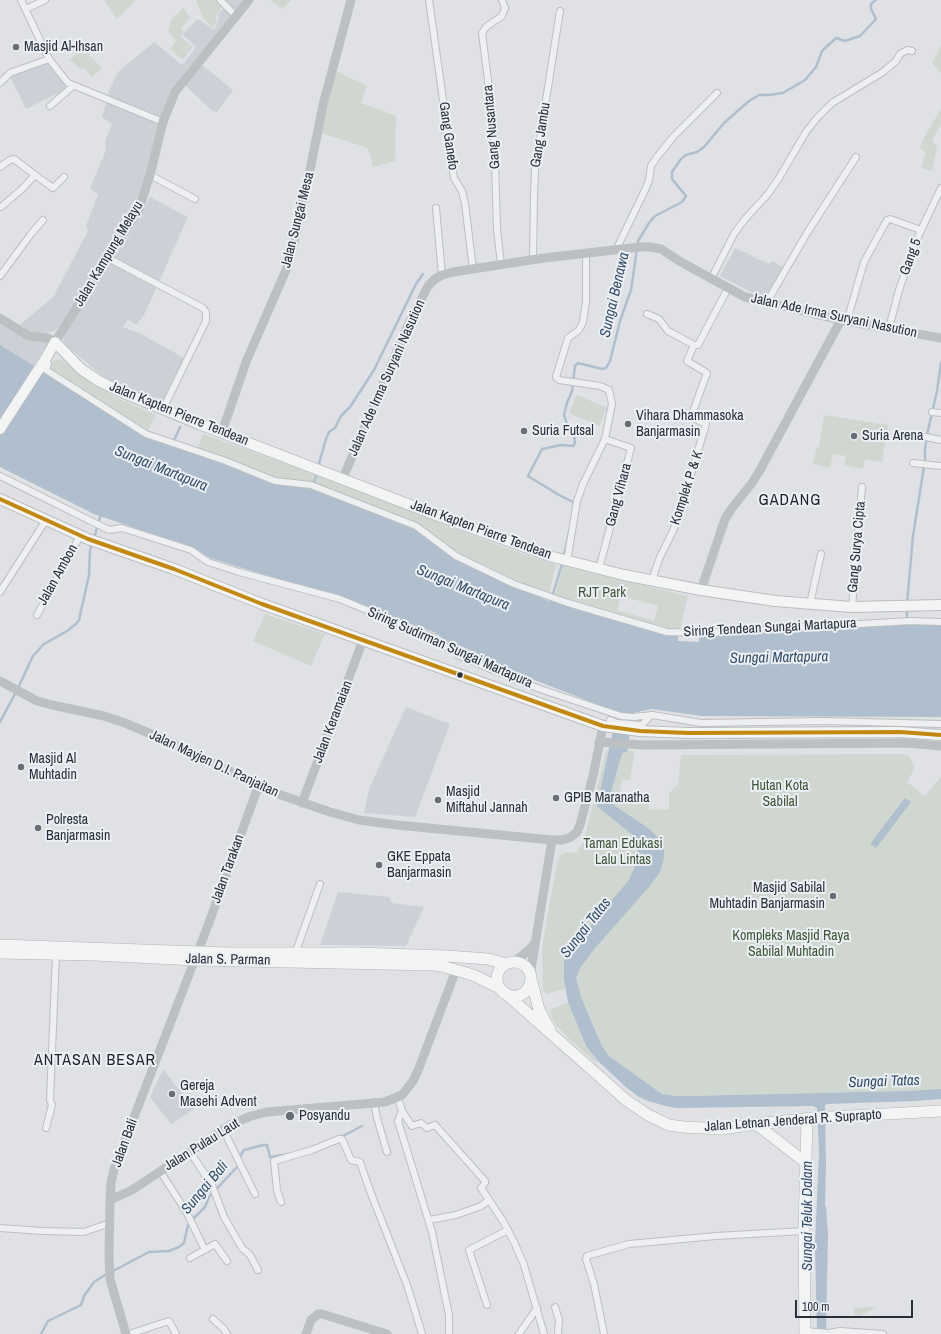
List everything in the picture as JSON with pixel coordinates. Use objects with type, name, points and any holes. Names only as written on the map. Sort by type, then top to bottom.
[{"type":"highway","name":"Jalan S. Parman","points":[[0,945],[196,956],[433,965],[473,975],[502,990]]},
{"type":"highway","name":"Jalan S. Parman","points":[[0,953],[196,956],[286,953],[446,956],[488,959],[510,963]]},
{"type":"highway","points":[[531,977],[528,989],[524,993],[514,996],[502,990],[497,978],[498,972],[510,963],[523,965],[527,968],[531,977],[539,1010],[555,1039]]},
{"type":"highway","name":"Jalan Letnan Jenderal R. Suprapto","points":[[502,990],[555,1039],[626,1100],[648,1115],[669,1124],[683,1127],[722,1129],[810,1119],[941,1111]]},
{"type":"highway","points":[[809,1332],[804,1231],[805,1162],[810,1119]]},
{"type":"highway","points":[[756,1124],[805,1162]]},
{"type":"main road","name":"Jalan Kapten Pierre Tendean","points":[[55,342],[81,369],[119,391],[436,515],[563,560],[701,590],[776,601],[852,607],[941,605]]},
{"type":"main road","points":[[0,429],[55,342]]},
{"type":"main road","points":[[0,499],[84,538],[174,569],[262,604],[608,725],[688,733],[900,732],[941,735]]},
{"type":"street","points":[[21,0],[49,59],[68,83],[163,122]]},
{"type":"street","points":[[26,9],[44,0]]},
{"type":"street","points":[[220,0],[236,16]]},
{"type":"street","name":"Jalan Kampung Melayu","points":[[55,342],[139,209],[150,174],[163,122],[175,92],[249,0]]},
{"type":"street","name":"Jalan Sungai Mesa","points":[[222,432],[246,362],[286,270],[294,243],[308,180],[322,105],[351,0]]},
{"type":"street","name":"Gang Ganefo","points":[[429,0],[454,178],[462,191],[465,204],[473,269]]},
{"type":"street","name":"Gang Nusantara","points":[[501,264],[498,230],[494,126],[482,33],[486,27],[502,16],[505,8],[502,0]]},
{"type":"street","name":"Gang Jambu","points":[[533,260],[535,170],[560,10]]},
{"type":"street","points":[[711,279],[734,234],[776,183],[806,132],[817,118],[832,102],[883,72],[896,61],[900,54],[907,50],[912,51]]},
{"type":"street","points":[[0,83],[10,74],[49,59]]},
{"type":"street","points":[[50,106],[73,86]]},
{"type":"street","points":[[616,250],[646,188],[651,166],[674,136],[717,93]]},
{"type":"street","points":[[767,302],[807,233],[856,157]]},
{"type":"street","points":[[0,167],[14,159],[53,188],[64,177]]},
{"type":"street","points":[[150,174],[195,199]]},
{"type":"street","points":[[1,207],[22,190],[35,175]]},
{"type":"street","name":"Gang 5","points":[[889,328],[899,290],[921,230],[941,188]]},
{"type":"street","points":[[436,208],[442,274]]},
{"type":"street","points":[[0,276],[31,234],[44,220]]},
{"type":"street","points":[[701,590],[725,519],[760,470],[844,320],[864,262],[887,220],[921,230]]},
{"type":"street","name":"Jalan Ade Irma Suryani Nasution","points":[[343,478],[409,323],[428,286],[442,274],[501,264],[628,248],[650,247],[661,249],[711,279],[745,297],[844,320],[941,338]]},
{"type":"street","points":[[563,560],[577,501],[605,439],[612,404],[609,390],[600,386],[559,380],[556,377],[568,338],[579,330],[584,322],[586,301],[586,253]]},
{"type":"street","points":[[108,258],[203,308],[206,312],[206,321],[163,409]]},
{"type":"street","points":[[647,314],[660,319],[668,331],[698,345],[728,288]]},
{"type":"street","points":[[0,318],[29,336],[48,338],[55,342]]},
{"type":"street","name":"Komplek P & K","points":[[652,580],[679,514],[706,424],[691,417],[707,373],[687,362],[694,344]]},
{"type":"street","name":"Siring Tendean Sungai Martapura","points":[[44,360],[48,364],[46,370],[146,434],[223,460],[276,481],[311,485],[381,512],[416,526],[456,556],[514,584],[588,609],[667,632],[703,634],[911,621],[941,622]]},
{"type":"street","points":[[932,412],[941,413]]},
{"type":"street","points":[[926,437],[941,440]]},
{"type":"street","name":"Gang Vihara","points":[[599,569],[631,448],[605,439]]},
{"type":"street","points":[[913,463],[941,466]]},
{"type":"street","name":"Siring Sudirman Sungai Martapura","points":[[0,476],[109,530],[122,528],[191,550],[208,562],[239,572],[340,599],[432,637],[444,646],[474,656],[481,665],[540,689],[628,717],[651,715]]},
{"type":"street","name":"Gang Surya Cipta","points":[[852,607],[862,487]]},
{"type":"street","points":[[0,591],[46,520]]},
{"type":"street","name":"Jalan Ambon","points":[[37,615],[84,538]]},
{"type":"street","points":[[810,604],[821,554]]},
{"type":"street","name":"Jalan Keramaian","points":[[302,803],[364,640]]},
{"type":"street","name":"Jalan Mayjen D.I. Panjaitan","points":[[0,681],[24,695],[52,705],[104,716],[125,723],[170,742],[248,780],[258,787],[330,812],[359,820],[457,832],[552,840],[566,839],[577,832],[608,725]]},
{"type":"street","points":[[635,727],[642,725],[651,715],[701,723],[823,720],[941,724]]},
{"type":"street","points":[[604,742],[632,744],[907,743],[941,746]]},
{"type":"street","name":"Jalan Tarakan","points":[[196,956],[258,787]]},
{"type":"street","points":[[531,977],[552,840]]},
{"type":"street","points":[[286,953],[296,951],[320,884]]},
{"type":"street","points":[[510,963],[529,950],[535,943]]},
{"type":"street","points":[[46,1128],[52,1105],[50,1100],[56,954]]},
{"type":"street","name":"Jalan Bali","points":[[126,1334],[109,1278],[111,1184],[118,1159],[196,956]]},
{"type":"street","points":[[456,970],[420,1068],[409,1087],[398,1098],[402,1112],[412,1126],[421,1123],[427,1128],[435,1125],[485,1181],[481,1188],[508,1230],[524,1265],[536,1311],[544,1334]]},
{"type":"street","name":"Jalan Pulau Laut","points":[[110,1200],[132,1190],[223,1129],[250,1116],[267,1112],[385,1102],[398,1098]]},
{"type":"street","points":[[374,1102],[387,1152]]},
{"type":"street","points":[[402,1112],[398,1121],[429,1220],[449,1315],[449,1334]]},
{"type":"street","points":[[223,1129],[255,1194]]},
{"type":"street","points":[[281,1202],[277,1190],[274,1161],[312,1150],[339,1138],[342,1139],[351,1160],[360,1162],[407,1286],[422,1334]]},
{"type":"street","points":[[190,1152],[203,1170],[214,1190],[224,1217],[242,1248],[250,1255],[258,1270]]},
{"type":"street","points":[[160,1171],[191,1221],[205,1250]]},
{"type":"street","points":[[429,1220],[456,1215],[481,1206],[489,1200]]},
{"type":"street","points":[[0,1228],[84,1232],[110,1223]]},
{"type":"street","points":[[487,1305],[469,1250],[508,1230]]},
{"type":"street","points":[[604,1334],[594,1284],[586,1259],[587,1256],[629,1244],[716,1236],[804,1231]]},
{"type":"street","points":[[190,1258],[217,1244],[227,1261]]},
{"type":"street","points":[[555,1308],[559,1318],[558,1334]]},
{"type":"street","points":[[519,1334],[536,1311]]},
{"type":"street","points":[[306,1334],[311,1320],[318,1314],[387,1334]]},
{"type":"street","points":[[213,1319],[224,1329],[227,1334]]},
{"type":"street","points":[[129,1334],[168,1322],[170,1322],[176,1334]]},
{"type":"street","points":[[809,1332],[828,1333],[836,1331],[883,1334]]},
{"type":"shaded area","points":[[220,0],[245,0],[184,73],[170,93],[142,188],[134,208],[61,326],[54,331],[33,335],[20,325],[53,297],[88,231],[86,226],[98,194],[90,188],[106,150],[105,141],[112,124],[102,117],[109,91],[118,72],[154,42],[182,65],[196,47],[182,34],[198,19],[214,30],[219,19],[217,15],[225,7]]},
{"type":"shaded area","points":[[48,62],[60,77],[66,89],[26,109],[10,76]]},
{"type":"shaded area","points":[[202,65],[233,90],[217,112],[211,110],[185,85]]},
{"type":"shaded area","points":[[150,197],[188,217],[144,315],[136,325],[128,319],[123,327],[141,334],[186,359],[163,405],[106,379],[67,346],[63,339],[65,330],[125,242]]},
{"type":"shaded area","points":[[735,248],[769,264],[772,261],[785,268],[767,300],[720,276]]},
{"type":"shaded area","points":[[0,322],[9,329],[25,337],[51,339],[29,372],[0,367]]},
{"type":"shaded area","points":[[406,707],[450,724],[415,817],[364,813],[369,789]]},
{"type":"shaded area","points":[[338,892],[389,897],[392,903],[424,907],[406,946],[320,945]]},
{"type":"shaded area","points":[[163,1069],[194,1109],[171,1124],[150,1097]]},
{"type":"green space","points":[[104,0],[136,0],[117,19]]},
{"type":"green space","points":[[196,0],[219,0],[221,9],[215,16],[217,21],[213,28],[203,18]]},
{"type":"green space","points":[[270,0],[292,0],[282,9]]},
{"type":"green space","points":[[183,8],[190,18],[181,28],[183,32],[181,37],[193,47],[183,60],[170,49],[176,41],[168,32],[171,20]]},
{"type":"green space","points":[[941,46],[941,73],[932,63]]},
{"type":"green space","points":[[84,50],[102,68],[92,77],[85,69],[81,69],[69,59]]},
{"type":"green space","points":[[336,71],[367,86],[361,103],[396,116],[395,161],[373,167],[368,148],[321,133]]},
{"type":"green space","points":[[941,109],[941,125],[932,140],[937,147],[932,171],[921,168],[926,152],[920,148],[924,137]]},
{"type":"green space","points":[[60,359],[115,397],[156,415],[148,432],[48,369],[54,360]]},
{"type":"green space","points":[[577,395],[607,408],[599,426],[569,413]]},
{"type":"green space","name":"Suria Arena","points":[[824,415],[888,425],[882,462],[865,459],[863,469],[844,465],[846,456],[833,454],[830,468],[813,464],[817,447],[819,447]]},
{"type":"green space","points":[[203,434],[314,474],[312,482],[275,478],[197,449]]},
{"type":"green space","points":[[318,474],[500,546],[556,565],[549,593],[522,584],[457,553],[416,523],[314,485]]},
{"type":"green space","name":"RJT Park","points":[[563,566],[688,596],[680,629],[668,629],[555,595]],"holes":[[[621,596],[658,606],[654,621],[617,610]]]},
{"type":"green space","points":[[265,614],[325,634],[311,666],[253,641]]},
{"type":"green space","points":[[454,655],[477,663],[476,667],[453,659]]},
{"type":"green space","name":"Kompleks Masjid Raya Sabilal Muhtadin","points":[[612,748],[633,751],[634,757],[630,780],[622,779],[620,795],[648,797],[649,810],[669,809],[669,793],[678,784],[681,755],[901,754],[909,756],[915,768],[907,782],[925,796],[941,776],[941,1089],[689,1096],[662,1094],[609,1056],[602,1046],[576,985],[548,994],[543,991],[542,948],[557,862],[561,854],[568,852],[576,853],[583,843],[606,752]]},
{"type":"green space","points":[[568,1002],[586,1046],[599,1062],[595,1062],[556,1025],[550,1013],[552,1009]]},
{"type":"green space","points":[[876,1307],[860,1316],[854,1315],[854,1308]]},
{"type":"water","name":"Sungai Martapura","points":[[0,345],[146,435],[269,481],[312,489],[385,517],[416,530],[454,559],[514,587],[551,602],[554,601],[666,635],[678,636],[678,641],[699,642],[699,637],[922,623],[941,624],[941,717],[702,716],[651,709],[633,713],[627,752],[622,753],[610,796],[611,801],[615,806],[648,828],[664,843],[664,858],[660,872],[649,887],[595,948],[580,968],[576,978],[581,997],[602,1046],[609,1056],[662,1094],[689,1096],[941,1089],[941,1099],[825,1105],[825,1206],[828,1234],[826,1334],[817,1334],[815,1244],[819,1152],[817,1108],[813,1106],[676,1108],[648,1101],[639,1097],[627,1088],[599,1062],[586,1046],[568,1002],[564,979],[564,961],[568,953],[629,880],[636,864],[639,844],[635,837],[597,806],[617,712],[483,660],[476,652],[446,641],[434,632],[317,591],[210,558],[194,548],[94,514],[0,467]]},
{"type":"water","points":[[905,798],[911,802],[876,848],[870,844]]},
{"type":"waterway","name":"Sungai Benawa","points":[[638,245],[638,241],[655,216],[682,202],[686,196],[672,179],[672,172],[681,159],[686,155],[697,152],[704,147],[724,123],[749,101],[759,95],[783,93],[805,80],[816,67],[822,51],[836,38],[845,41],[860,36],[876,19],[871,9],[871,4],[876,0]]},
{"type":"waterway","name":"Sungai Benawa","points":[[574,506],[573,502],[528,476],[542,449],[561,445],[573,446],[575,443],[574,435],[568,427],[564,415],[572,391],[575,366],[578,363],[602,369],[606,368],[610,361],[620,321],[631,290],[637,249]]},
{"type":"waterway","points":[[318,467],[329,432],[335,428],[341,416],[350,407],[374,370],[416,284],[423,274]]},
{"type":"waterway","points":[[907,604],[913,536],[925,460],[925,449],[941,363]]},
{"type":"waterway","points":[[173,443],[180,427]]},
{"type":"waterway","points":[[313,486],[317,471]]},
{"type":"waterway","points":[[94,538],[101,514]]},
{"type":"waterway","name":"Sungai Benawa","points":[[564,556],[569,532]]},
{"type":"waterway","points":[[18,688],[33,656],[44,644],[67,631],[79,620],[89,575],[90,550],[92,543]]},
{"type":"waterway","name":"Sungai Benawa","points":[[550,604],[563,561]]},
{"type":"waterway","points":[[907,609],[907,622]]},
{"type":"waterway","points":[[0,722],[16,692]]},
{"type":"waterway","name":"Sungai Bali","points":[[341,1137],[362,1126]]},
{"type":"waterway","name":"Sungai Bali","points":[[239,1158],[244,1150],[263,1145],[267,1145],[270,1157],[289,1154]]},
{"type":"waterway","name":"Sungai Bali","points":[[113,1271],[149,1252],[169,1251],[184,1243],[188,1225],[205,1207],[209,1197],[238,1166],[238,1163]]},
{"type":"waterway","name":"Sungai Bali","points":[[41,1334],[48,1321],[81,1305],[84,1296],[94,1282],[108,1273]]},
{"type":"transit line","points":[[0,499],[88,539],[174,569],[262,604],[603,726],[640,731],[688,733],[900,732],[941,735]]},
{"type":"place","name":"Masjid Al-Ihsan","points":[[16,47]]},
{"type":"place","name":"Vihara Dhammasoka Banjarmasin","points":[[628,424]]},
{"type":"place","name":"Suria Futsal","points":[[524,431]]},
{"type":"place","name":"Suria Arena","points":[[854,436]]},
{"type":"place","name":"Masjid Al Muhtadin","points":[[21,767]]},
{"type":"place","name":"GPIB Maranatha","points":[[556,798]]},
{"type":"place","name":"Masjid Miftahul Jannah","points":[[438,800]]},
{"type":"place","name":"Polresta Banjarmasin","points":[[38,828]]},
{"type":"place","name":"GKE Eppata Banjarmasin","points":[[379,865]]},
{"type":"place","name":"Masjid Sabilal Muhtadin Banjarmasin","points":[[833,896]]},
{"type":"place","name":"Gereja Masehi Advent","points":[[172,1094]]},
{"type":"place","name":"Posyandu","points":[[290,1116]]},
{"type":"district","name":"GADANG","points":[[790,501]]},
{"type":"district","name":"ANTASAN BESAR","points":[[95,1061]]},
{"type":"park label","name":"Hutan Kota Sabilal","points":[[780,794]]},
{"type":"park label","name":"Taman Edukasi Lalu Lintas","points":[[623,852]]},
{"type":"water label","name":"Sungai Tatas","points":[[586,928]]},
{"type":"water label","name":"Sungai Tatas","points":[[884,1082]]},
{"type":"water label","name":"Sungai Teluk Dalam","points":[[808,1216]]}]
